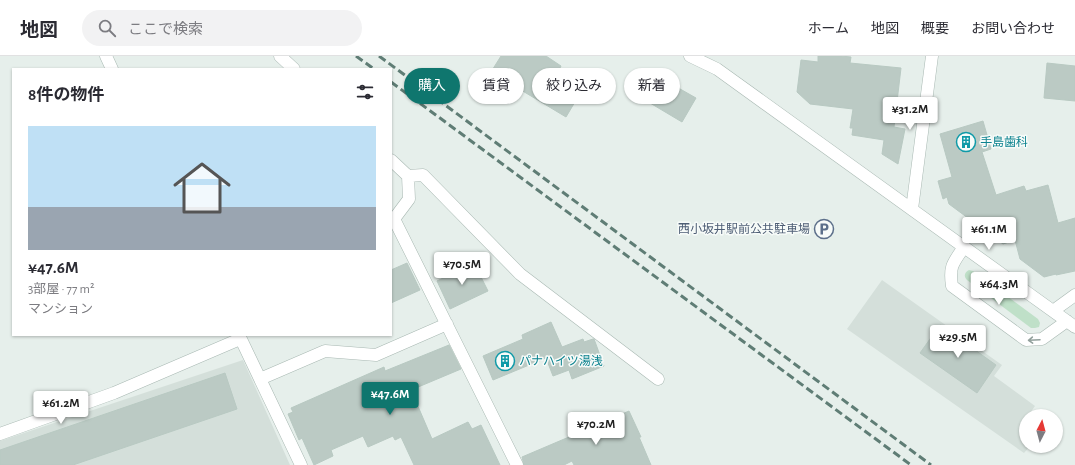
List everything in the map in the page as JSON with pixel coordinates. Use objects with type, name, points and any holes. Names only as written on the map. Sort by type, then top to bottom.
[{"type":"street","points":[[106,56],[112,68]]},
{"type":"street","points":[[280,56],[293,68]]},
{"type":"street","points":[[690,56],[718,69],[964,248],[1073,325]]},
{"type":"street","points":[[912,209],[932,56]]},
{"type":"street","points":[[392,161],[408,176],[410,199],[394,219],[517,465]]},
{"type":"street","points":[[408,176],[423,174],[520,274],[658,379]]},
{"type":"street","points":[[964,248],[953,264],[950,274],[952,286],[1026,340],[1042,339],[1073,325]]},
{"type":"street","points":[[1053,311],[1075,295]]},
{"type":"street","points":[[260,379],[324,351],[376,355],[447,324]]},
{"type":"street","points":[[0,434],[114,393],[240,337],[301,465]]},
{"type":"shaded area","points":[[882,280],[1002,365],[994,376],[1035,406],[1033,409],[1019,409],[1019,449],[847,329]]},
{"type":"shaded area","points":[[243,360],[290,465],[0,465],[0,441]]},
{"type":"green space","points":[[969,270],[973,271],[1038,319],[1040,323],[1039,327],[1031,328],[967,280],[965,274]]},
{"type":"building","points":[[501,56],[546,56],[561,66],[560,68],[532,68],[532,97],[524,92],[524,68],[494,68]]},
{"type":"building","points":[[818,56],[851,57],[850,63],[901,68],[894,127],[905,129],[898,164],[882,154],[884,140],[852,135],[853,128],[850,128],[853,109],[810,104],[797,92],[801,60],[818,62]]},
{"type":"building","points":[[1047,63],[1075,66],[1075,101],[1044,98]]},
{"type":"building","points":[[680,89],[696,98],[682,122],[652,104],[680,104]]},
{"type":"building","points":[[544,104],[574,104],[566,117]]},
{"type":"building","points":[[983,121],[991,149],[982,152],[996,195],[1024,186],[1026,191],[1048,185],[1058,223],[1075,218],[1075,271],[1044,277],[1020,259],[1015,240],[1003,244],[949,204],[947,197],[943,199],[938,181],[952,177],[940,134]]},
{"type":"building","points":[[407,263],[420,290],[392,303],[392,270]]},
{"type":"building","points":[[474,263],[488,291],[450,309],[437,281]]},
{"type":"building","points":[[551,322],[562,347],[583,339],[584,342],[594,339],[604,366],[572,379],[569,370],[553,376],[546,358],[493,380],[483,356],[523,339],[522,335]]},
{"type":"building","points":[[940,325],[996,365],[977,393],[920,353]]},
{"type":"building","points":[[449,345],[461,369],[411,390],[432,439],[468,422],[472,429],[481,425],[500,465],[414,465],[401,437],[395,440],[393,436],[368,447],[363,436],[331,450],[333,456],[314,465],[302,438],[299,440],[288,414],[293,412],[291,408],[384,367],[385,371]]},
{"type":"building","points":[[225,373],[237,409],[73,465],[0,465],[0,450]]},
{"type":"building","points":[[629,411],[641,437],[639,437],[651,465],[574,465],[572,461],[564,465],[524,465],[522,457]]},
{"type":"railway","points":[[356,56],[373,68]]},
{"type":"railway","points":[[379,56],[931,465]]},
{"type":"railway","points":[[392,83],[911,465]]},
{"type":"place","name":"手島歯科","points":[[966,142]]},
{"type":"place","name":"西小坂井駅前公共駐車場","points":[[824,229]]},
{"type":"place","name":"パナハイツ湯浅","points":[[505,361]]}]
